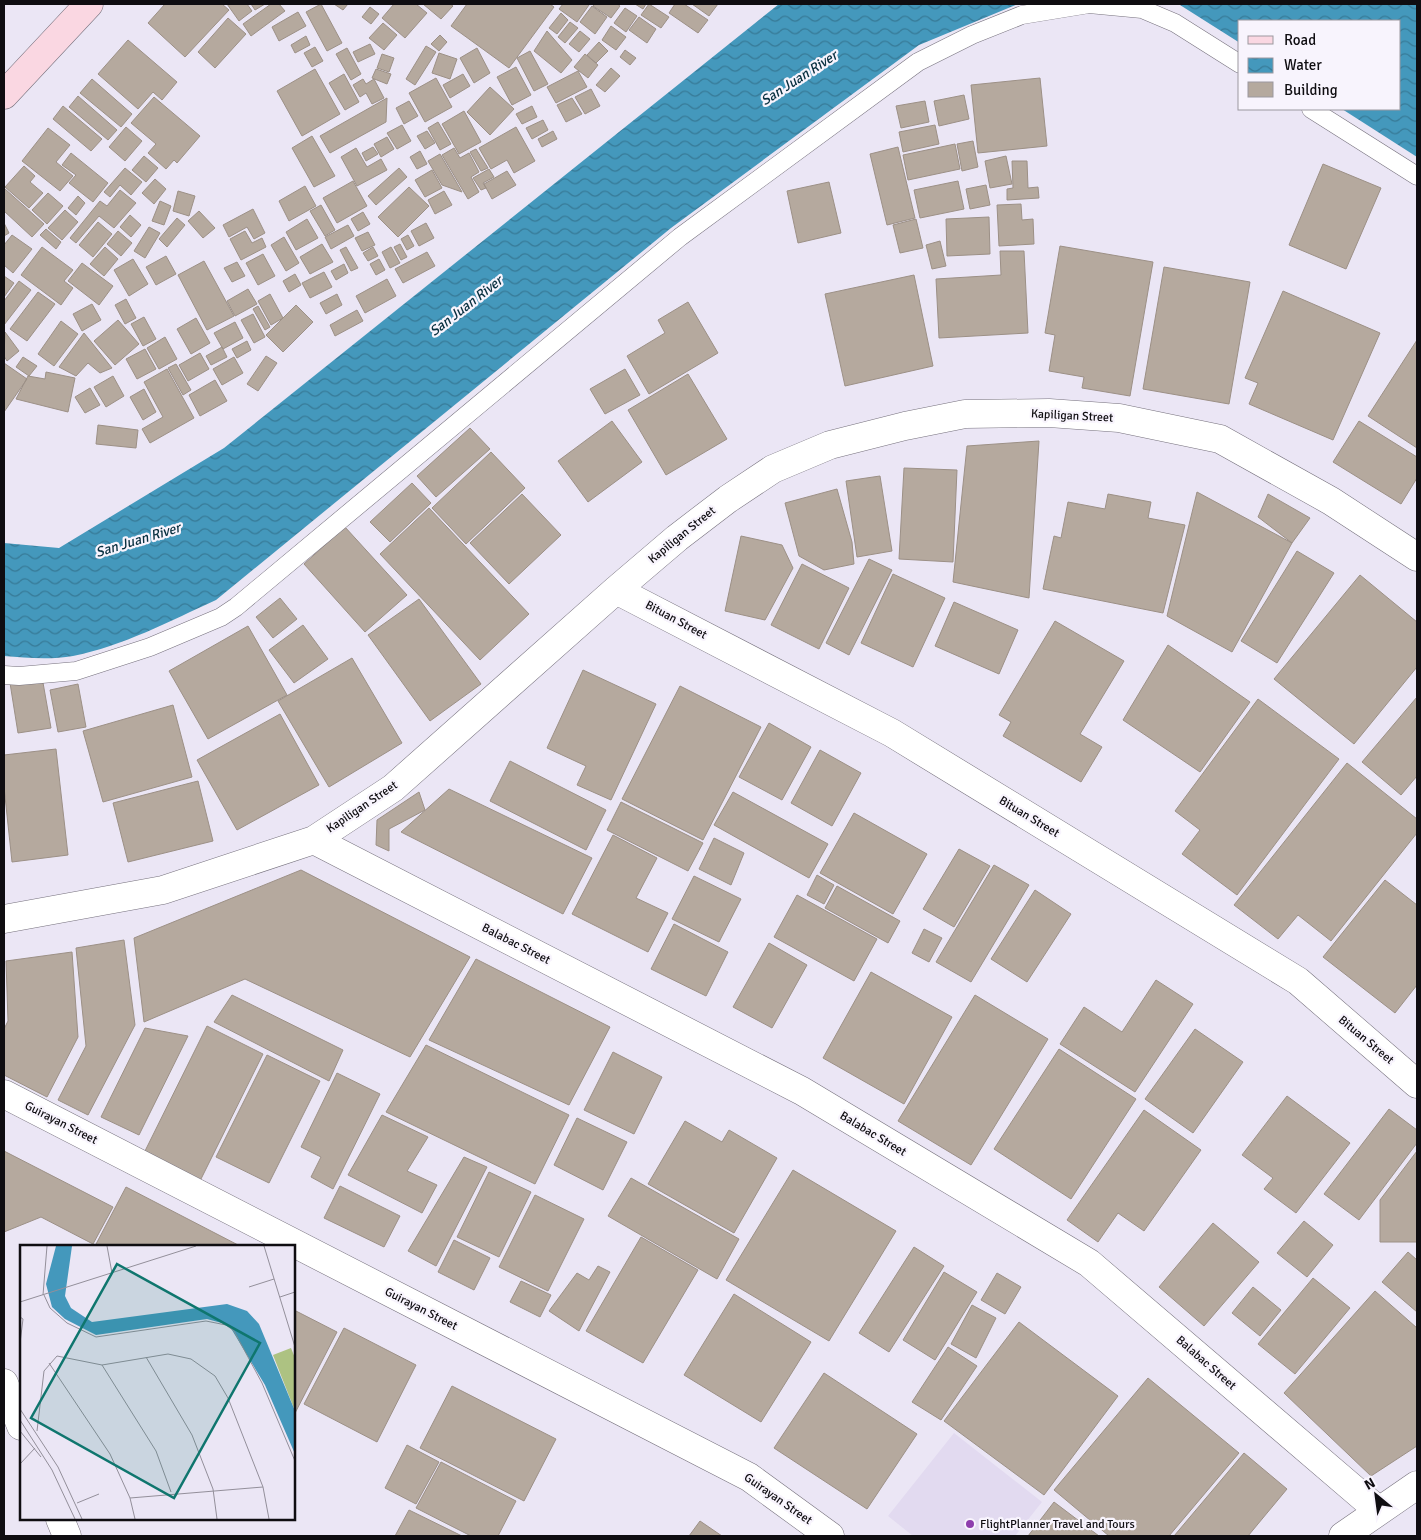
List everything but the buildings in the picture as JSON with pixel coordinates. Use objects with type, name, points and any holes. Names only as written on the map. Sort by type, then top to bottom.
[{"type":"main road","points":[[4,95],[88,4]]},
{"type":"street","name":"Kapiligan Street","points":[[4,920],[163,890],[314,840],[393,788],[616,590],[706,516],[774,469],[830,445],[905,426],[966,414],[1049,413],[1119,418],[1220,439],[1332,501],[1417,557]]},
{"type":"street","name":"Bituan Street","points":[[616,590],[892,733],[1289,976],[1417,1084]]},
{"type":"street","name":"Balabac Street","points":[[314,840],[802,1091],[1089,1263],[1378,1510]]},
{"type":"street","name":"Guirayan Street","points":[[4,1094],[749,1477],[830,1536]]},
{"type":"street","points":[[4,1383],[20,1423]]},
{"type":"street","points":[[1343,1536],[1378,1510],[1417,1485]]},
{"type":"street","points":[[60,1520],[67,1536]]},
{"type":"lane","points":[[4,675],[19,676],[76,671],[150,647],[221,617],[236,607],[680,237],[918,62],[972,35],[1022,15],[1090,4],[1142,9],[1175,23],[1238,63]]},
{"type":"lane","points":[[1313,110],[1417,176]]},
{"type":"shaded area","points":[[954,1433],[1042,1502],[1015,1536],[913,1536],[888,1516]]},
{"type":"water","name":"San Juan River","points":[[779,4],[1018,4],[919,45],[671,228],[216,600],[146,632],[92,652],[56,658],[4,656],[4,543],[59,548],[224,448]]},
{"type":"water","points":[[1173,4],[1417,4],[1417,157],[1344,110],[1401,110],[1401,20],[1238,20],[1238,42],[1180,5]]},
{"type":"place","name":"FlightPlanner Travel and Tours","points":[[970,1524]]}]
